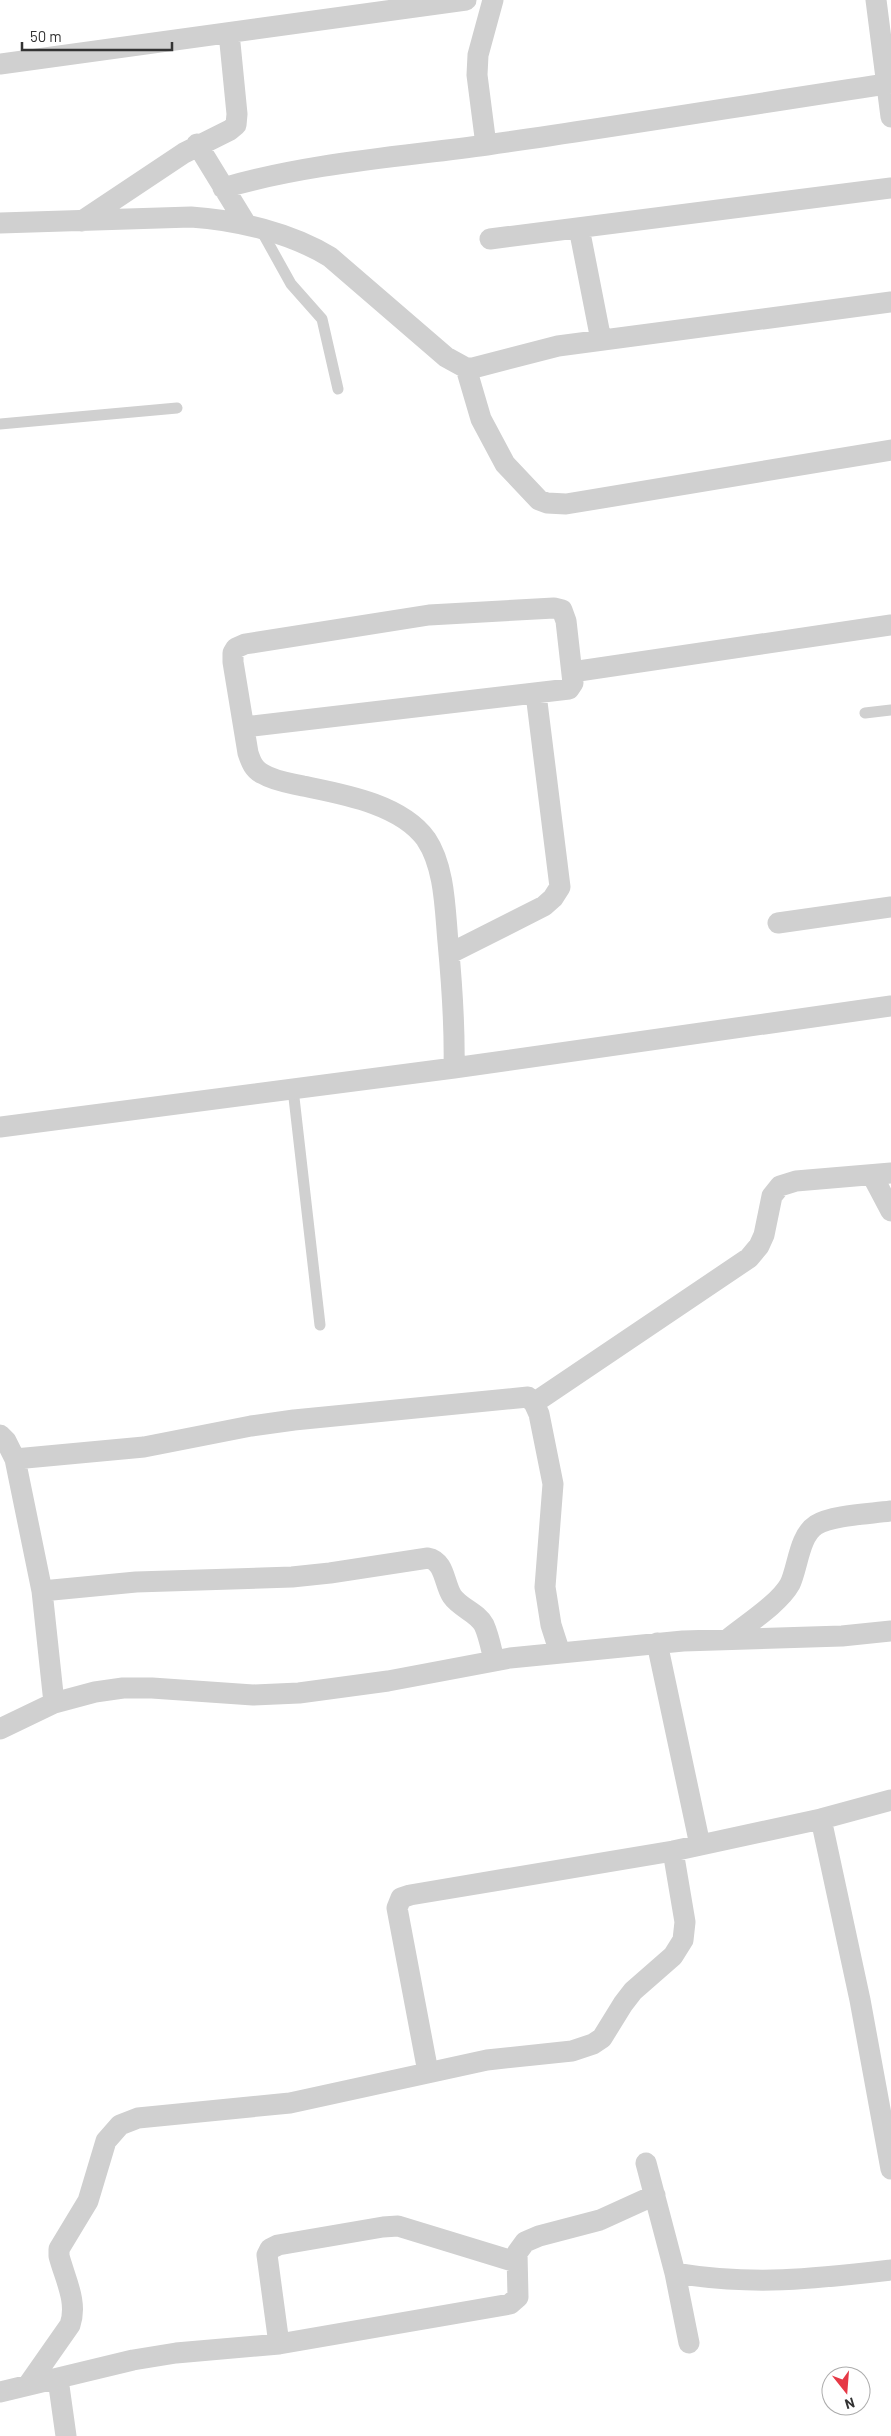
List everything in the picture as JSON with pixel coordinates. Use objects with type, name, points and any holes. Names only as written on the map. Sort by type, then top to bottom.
[{"type":"street","points":[[0,64],[466,0]]},
{"type":"street","points":[[486,145],[477,75],[478,55],[494,0]]},
{"type":"street","points":[[876,0],[887,58],[886,84],[891,117]]},
{"type":"street","points":[[82,221],[198,144],[230,130],[237,121],[229,33]]},
{"type":"street","points":[[223,188],[261,178],[320,167],[486,145],[886,84]]},
{"type":"street","points":[[198,144],[223,188],[254,227]]},
{"type":"street","points":[[490,239],[891,188]]},
{"type":"street","points":[[0,222],[192,218],[222,219],[254,227],[315,248],[330,257],[446,357],[466,368],[482,366],[537,350],[601,340],[891,302]]},
{"type":"street","points":[[579,228],[601,340]]},
{"type":"street","points":[[466,368],[481,419],[496,450],[532,494],[547,503],[566,504],[891,450]]},
{"type":"street","points":[[244,727],[569,689],[572,686],[572,672],[566,621],[560,609],[466,612],[399,618],[244,644],[236,648],[232,656],[244,727],[251,763],[261,774],[281,781],[356,798],[379,806],[405,820],[418,830],[432,851],[439,876],[449,954],[455,1018],[454,1068]]},
{"type":"street","points":[[572,672],[891,626]]},
{"type":"street","points":[[449,954],[544,906],[553,898],[560,887],[536,694]]},
{"type":"street","points":[[778,922],[891,907]]},
{"type":"street","points":[[0,1127],[454,1068],[891,1006]]},
{"type":"street","points":[[534,1402],[749,1258],[759,1246],[764,1234],[772,1196],[780,1186],[796,1181],[882,1174],[891,1211]]},
{"type":"street","points":[[15,1459],[144,1447],[242,1427],[294,1420],[522,1396],[528,1397],[534,1402],[539,1414],[553,1484],[545,1587],[551,1625],[560,1653]]},
{"type":"street","points":[[0,1435],[6,1440],[15,1459],[42,1591],[51,1656],[54,1704]]},
{"type":"street","points":[[727,1640],[783,1594],[794,1575],[805,1539],[814,1526],[828,1521],[891,1511]]},
{"type":"street","points":[[42,1591],[136,1582],[311,1575],[428,1558],[433,1559],[439,1565],[454,1600],[481,1621],[487,1633],[494,1660]]},
{"type":"street","points":[[0,1729],[54,1704],[95,1692],[123,1688],[152,1688],[253,1695],[299,1693],[388,1681],[494,1660],[560,1653],[657,1643],[842,1636],[891,1631]]},
{"type":"street","points":[[657,1643],[700,1845]]},
{"type":"street","points":[[428,2072],[397,1908],[401,1898],[673,1851],[821,1819],[891,1800]]},
{"type":"street","points":[[821,1819],[883,2072],[891,2169]]},
{"type":"street","points":[[28,2385],[70,2325],[73,2301],[61,2263],[59,2249],[88,2201],[106,2141],[120,2125],[138,2118],[290,2103],[428,2072],[512,2056],[572,2051],[584,2048],[602,2038],[623,2004],[673,1956],[683,1940],[685,1922],[673,1851]]},
{"type":"street","points":[[646,2163],[675,2274],[690,2343]]},
{"type":"street","points":[[0,2392],[150,2357],[279,2344],[510,2304],[518,2297],[516,2262],[520,2247],[530,2239],[600,2220],[654,2195]]},
{"type":"street","points":[[279,2344],[267,2255],[270,2249],[278,2245],[398,2226],[516,2262]]},
{"type":"street","points":[[675,2274],[718,2280],[757,2282],[799,2281],[891,2270]]},
{"type":"street","points":[[58,2378],[66,2436]]},
{"type":"lane","points":[[254,227],[291,284],[322,319],[338,389]]},
{"type":"lane","points":[[0,424],[177,408]]},
{"type":"lane","points":[[865,713],[891,710]]},
{"type":"lane","points":[[293,1089],[320,1325]]}]
